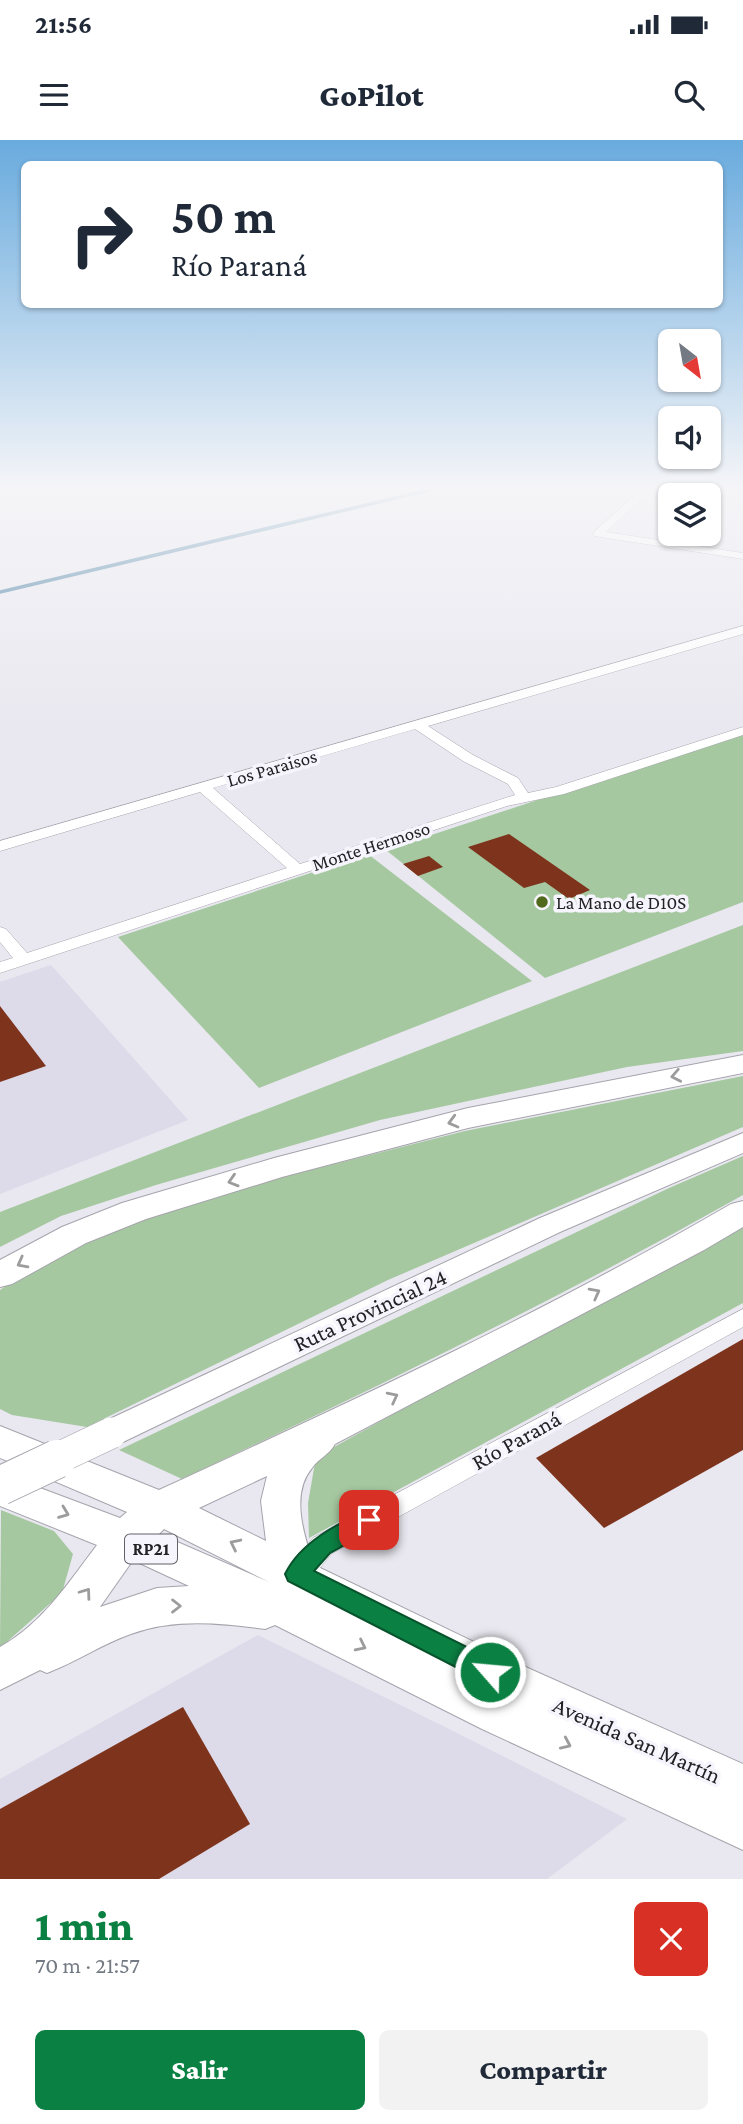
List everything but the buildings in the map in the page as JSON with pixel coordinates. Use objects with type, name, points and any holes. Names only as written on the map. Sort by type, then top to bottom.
[{"type":"main road","points":[[0,1275],[74,1235],[134,1211],[274,1169],[468,1118],[743,1064]]},
{"type":"main road","name":"Ruta Provincial 24","points":[[0,1487],[550,1225],[743,1142]]},
{"type":"main road","points":[[0,1673],[61,1627],[126,1538],[160,1508],[332,1428],[580,1301],[743,1212]]},
{"type":"main road","points":[[0,1673],[96,1627],[159,1606],[233,1606],[298,1595],[284,1536],[280,1493],[296,1459],[332,1428]]},
{"type":"main road","name":"Avenida San Martín","points":[[0,1441],[160,1508],[298,1595],[498,1714],[743,1826]]},
{"type":"main road","name":"Avenida San Martín","points":[[0,1487],[126,1538],[298,1595],[514,1684],[743,1788]]},
{"type":"street","name":"Los Paraisos","points":[[0,846],[743,630]]},
{"type":"street","points":[[419,726],[468,758],[513,781],[524,798]]},
{"type":"street","name":"Monte Hermoso","points":[[0,968],[503,802],[559,791],[743,731]]},
{"type":"street","points":[[203,788],[298,870]]},
{"type":"street","points":[[0,932],[23,960]]},
{"type":"street","name":"Río Paraná","points":[[298,1595],[322,1546],[743,1317]]},
{"type":"shaded area","points":[[51,965],[188,1120],[0,1194],[0,982]]},
{"type":"shaded area","points":[[258,1635],[627,1819],[547,1879],[0,1879],[0,1779]]},
{"type":"green space","points":[[743,732],[743,902],[545,978],[386,850]]},
{"type":"green space","points":[[368,854],[532,981],[259,1088],[118,937]]},
{"type":"green space","points":[[743,925],[743,1051],[627,1067],[380,1120],[156,1185],[61,1216],[0,1247],[0,1212]]},
{"type":"green space","points":[[743,1076],[743,1127],[388,1280],[87,1427],[12,1415],[0,1409],[0,1290],[36,1264],[124,1225],[239,1188],[465,1131]]},
{"type":"green space","points":[[743,1156],[743,1195],[465,1342],[182,1479],[119,1450],[669,1188]]},
{"type":"green space","points":[[743,1228],[743,1303],[309,1538],[308,1503],[316,1457]]},
{"type":"green space","points":[[1,1510],[54,1531],[73,1554],[62,1593],[0,1648]]},
{"type":"waterway","points":[[0,592],[105,567]]},
{"type":"place","name":"La Mano de D10S","points":[[542,902]]},
{"type":"route","points":[[369,1520],[322,1546],[297,1574],[490,1672]]}]
